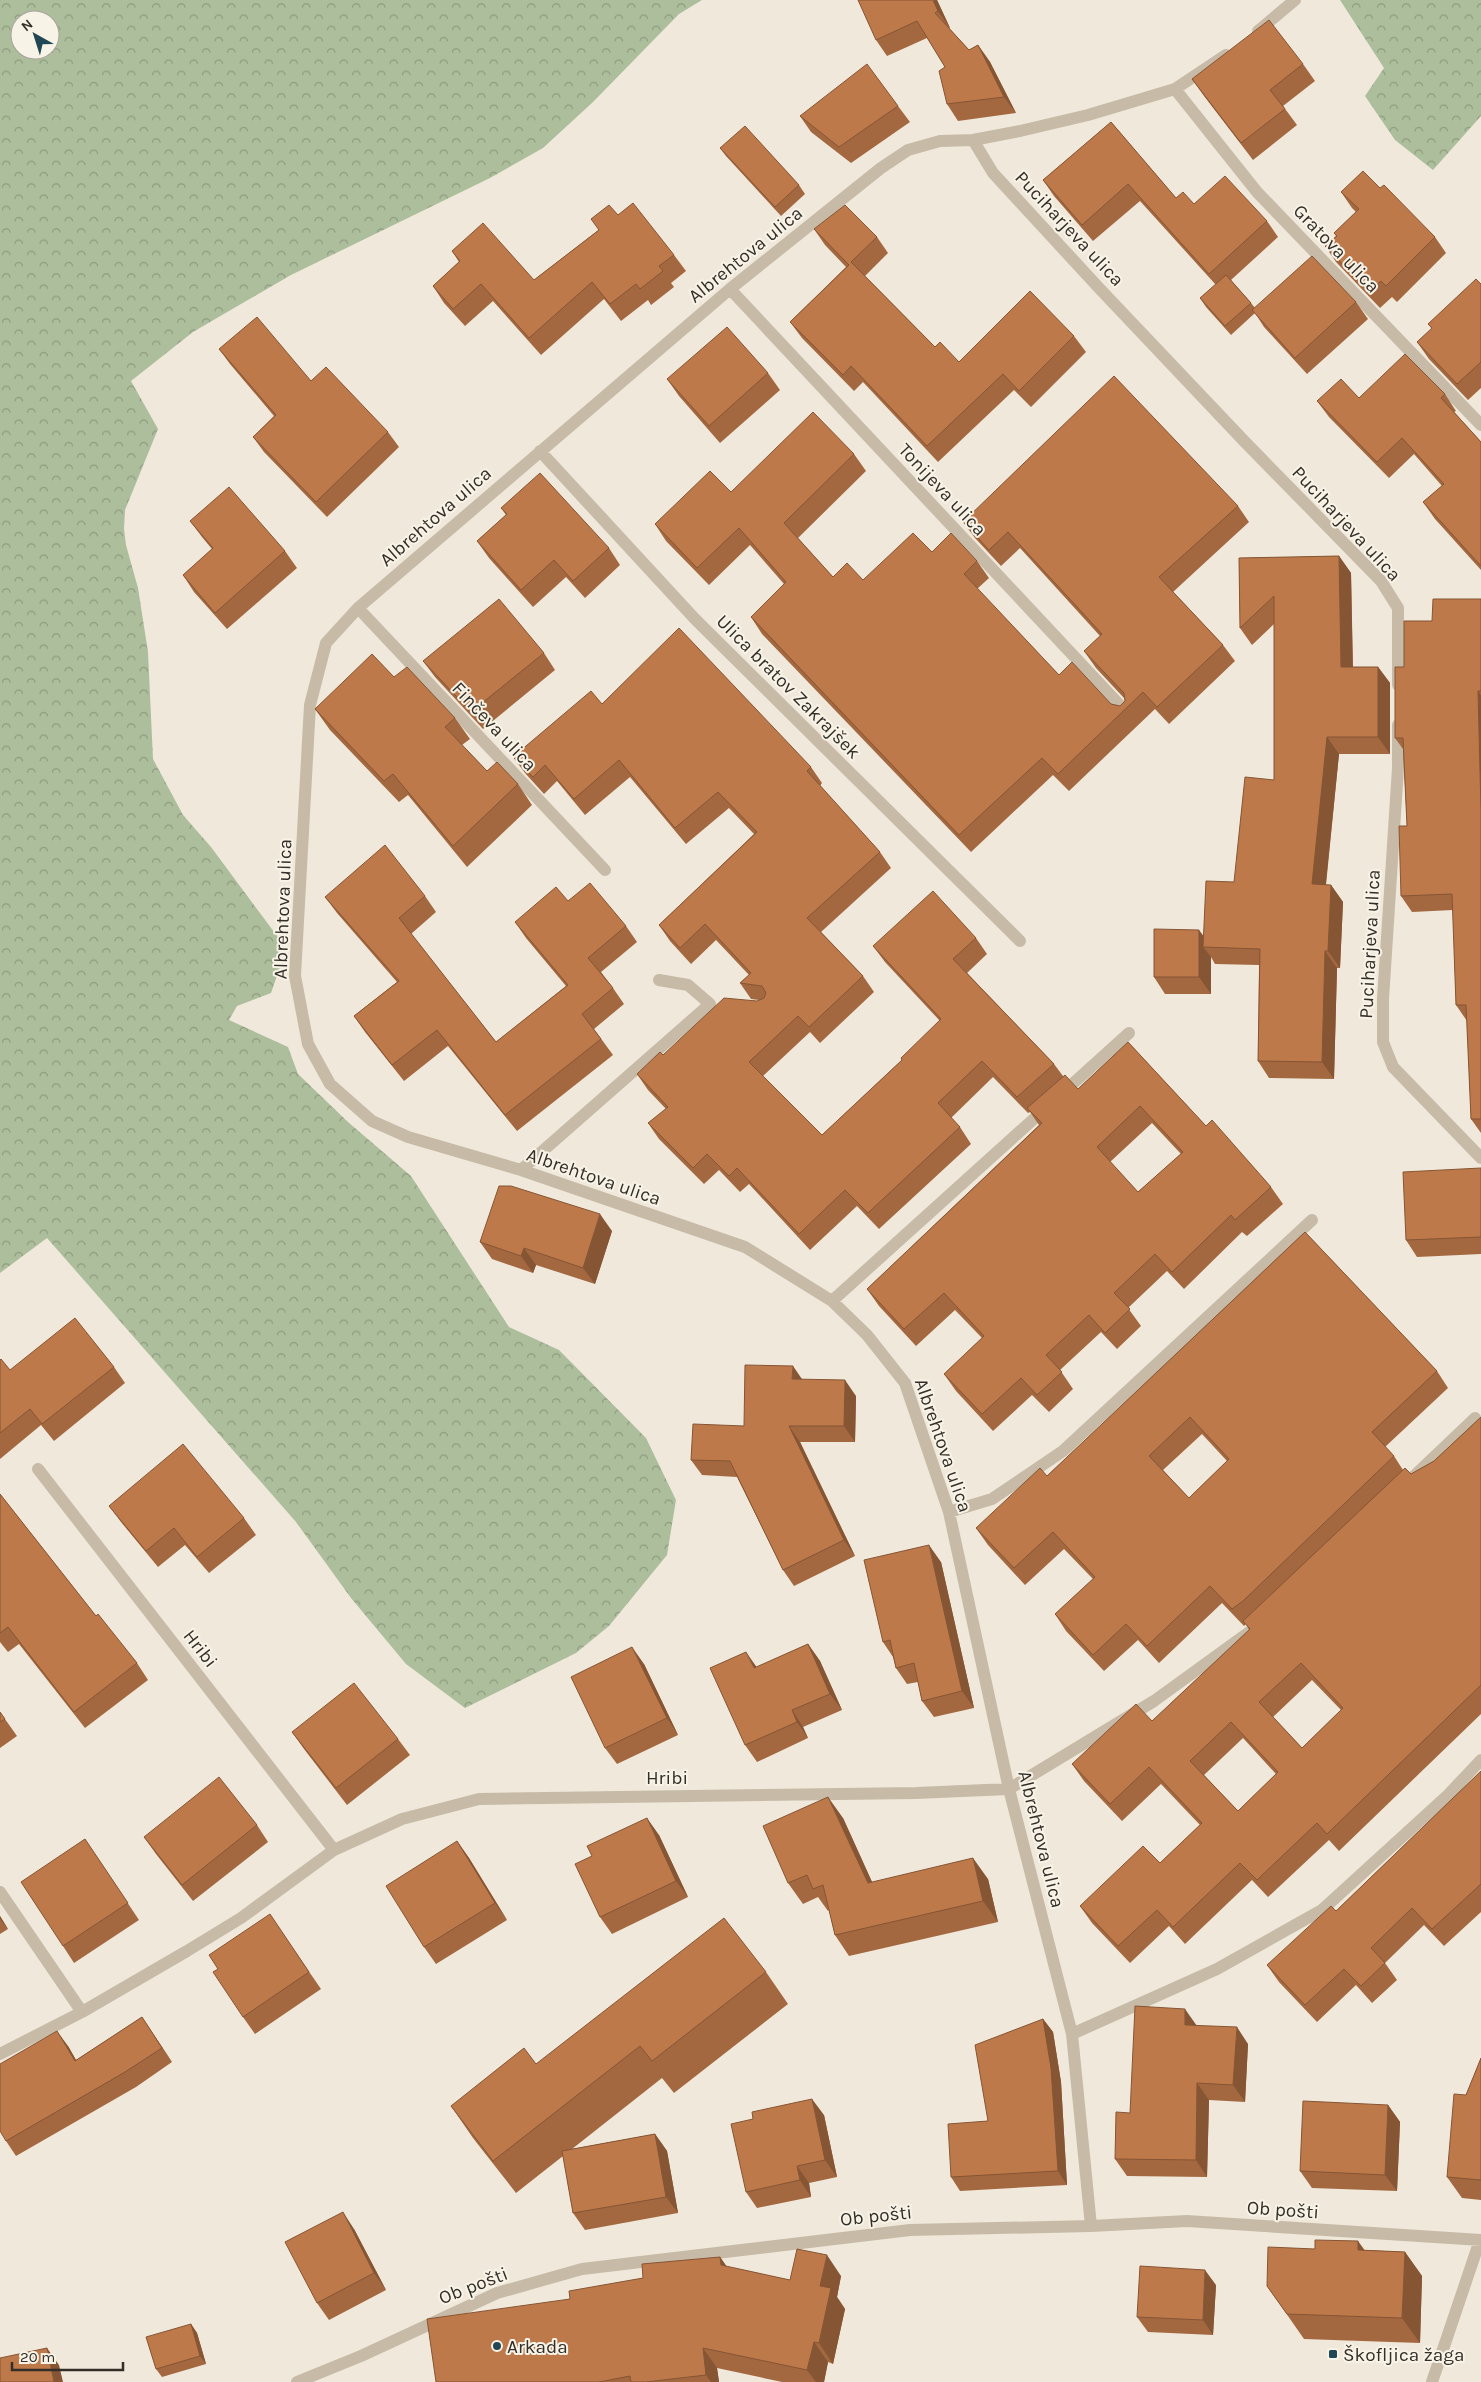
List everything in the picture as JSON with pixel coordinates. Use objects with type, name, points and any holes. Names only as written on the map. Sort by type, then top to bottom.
[{"type":"street","name":"Albrehtova ulica","points":[[1091,2226],[1072,2034],[1010,1789],[949,1512],[905,1383],[867,1334],[832,1301],[745,1247],[521,1170],[408,1137],[372,1121],[330,1084],[308,1044],[295,976],[310,705],[326,643],[358,608],[730,289],[881,168],[908,150],[940,141],[973,140],[1088,115],[1174,89],[1241,44],[1295,0]]},
{"type":"street","name":"Gratova ulica","points":[[1174,89],[1258,192],[1481,425]]},
{"type":"street","name":"Puciharjeva ulica","points":[[973,140],[993,173],[1092,281],[1245,442],[1381,581],[1398,608],[1398,768],[1383,999],[1383,1042],[1393,1067],[1481,1158]]},
{"type":"street","name":"Tonijeva ulica","points":[[730,289],[1129,715]]},
{"type":"street","name":"Ulica bratov Zakrajšek","points":[[540,451],[695,619],[1020,941]]},
{"type":"street","name":"Finčeva ulica","points":[[358,608],[605,870]]},
{"type":"street","points":[[521,1170],[715,1004],[688,985],[659,980]]},
{"type":"street","points":[[832,1301],[1129,1033]]},
{"type":"street","points":[[949,1512],[992,1499],[1063,1451],[1312,1220]]},
{"type":"street","points":[[1404,1487],[1475,1418]]},
{"type":"street","name":"Hribi","points":[[38,1469],[334,1850]]},
{"type":"street","points":[[1010,1789],[1154,1701],[1260,1624]]},
{"type":"street","points":[[1072,2034],[1217,1969],[1322,1910],[1447,1796],[1481,1760]]},
{"type":"street","name":"Hribi","points":[[0,2054],[82,2012],[241,1918],[334,1850],[402,1819],[479,1799],[906,1793],[1010,1789]]},
{"type":"street","points":[[0,1892],[82,2012]]},
{"type":"street","name":"Ob pošti","points":[[297,2382],[362,2356],[497,2293],[582,2269],[910,2230],[1091,2226],[1187,2221],[1480,2240]]},
{"type":"street","points":[[1432,2382],[1480,2240]]},
{"type":"green space","points":[[0,0],[702,0],[679,14],[593,102],[543,148],[490,178],[291,275],[193,332],[131,381],[158,429],[125,510],[124,529],[126,545],[138,588],[148,652],[153,759],[183,815],[211,847],[280,940],[280,967],[271,993],[237,1006],[229,1020],[288,1047],[298,1074],[348,1122],[411,1176],[509,1327],[559,1350],[646,1438],[676,1500],[667,1555],[609,1626],[576,1653],[465,1708],[406,1664],[351,1598],[296,1522],[47,1238],[0,1273]]},
{"type":"green space","points":[[1340,0],[1481,0],[1481,116],[1433,170],[1395,140],[1365,96],[1384,68]]},
{"type":"building","points":[[858,0],[933,0],[938,11],[935,13],[969,50],[978,45],[1004,97],[947,104],[939,71],[945,67],[917,21],[876,40]]},
{"type":"building","points":[[1269,20],[1303,64],[1270,90],[1285,109],[1241,143],[1192,79]]},
{"type":"building","points":[[867,64],[898,106],[839,147],[800,116]]},
{"type":"building","points":[[1111,122],[1176,198],[1183,192],[1194,204],[1225,176],[1267,221],[1209,274],[1128,184],[1082,225],[1043,180]]},
{"type":"building","points":[[745,126],[799,185],[775,207],[720,148]]},
{"type":"building","points":[[1363,171],[1380,188],[1384,185],[1435,237],[1386,286],[1381,281],[1369,292],[1325,246],[1337,236],[1334,233],[1359,209],[1341,192]]},
{"type":"building","points":[[633,203],[674,255],[659,266],[663,271],[640,289],[636,284],[610,304],[592,282],[529,338],[481,284],[453,309],[433,286],[460,261],[452,251],[483,223],[534,280],[599,230],[591,219],[609,205],[618,215]]},
{"type":"building","points":[[845,205],[877,237],[851,262],[935,347],[940,342],[959,362],[1030,291],[1074,336],[1019,391],[1003,374],[927,446],[851,366],[843,375],[790,322],[849,265],[814,229]]},
{"type":"building","points":[[1312,256],[1356,302],[1295,358],[1252,310]]},
{"type":"building","points":[[1226,275],[1251,303],[1225,326],[1200,298]]},
{"type":"building","points":[[1476,279],[1481,284],[1481,362],[1457,384],[1417,342],[1432,328],[1428,324]]},
{"type":"building","points":[[257,317],[311,381],[326,367],[388,432],[316,502],[253,437],[276,415],[219,349]]},
{"type":"building","points":[[727,327],[768,373],[709,426],[667,379]]},
{"type":"building","points":[[1405,354],[1445,394],[1441,398],[1481,442],[1481,566],[1423,502],[1444,484],[1402,438],[1377,462],[1317,401],[1341,379],[1359,398]]},
{"type":"building","points":[[1114,376],[1238,506],[1159,577],[1223,645],[1157,707],[1143,692],[1058,774],[1042,758],[959,835],[751,617],[786,582],[739,528],[697,568],[655,524],[710,471],[731,492],[813,412],[854,454],[784,523],[833,577],[847,563],[863,580],[913,533],[932,552],[951,533],[977,561],[964,574],[1059,675],[1072,662],[1111,704],[1120,706],[1125,701],[1124,693],[1084,651],[1102,634],[1008,532],[989,550],[963,522]]},
{"type":"building","points":[[540,473],[609,548],[573,581],[554,560],[521,590],[477,541],[507,514],[501,508]]},
{"type":"building","points":[[229,487],[285,551],[215,613],[183,575],[213,548],[190,521]]},
{"type":"building","points":[[1339,556],[1341,667],[1378,667],[1378,737],[1327,737],[1312,884],[1331,885],[1328,951],[1325,951],[1322,1062],[1258,1061],[1260,949],[1203,947],[1206,881],[1234,882],[1245,777],[1274,780],[1274,596],[1240,628],[1239,558]]},
{"type":"building","points":[[499,599],[544,653],[471,712],[423,661]]},
{"type":"building","points":[[1433,599],[1481,599],[1481,691],[1478,691],[1481,810],[1481,1119],[1471,1119],[1466,1005],[1456,1005],[1452,894],[1401,896],[1399,826],[1407,826],[1403,738],[1395,738],[1395,667],[1404,667],[1404,621],[1432,621]]},
{"type":"building","points":[[679,628],[811,767],[807,771],[880,852],[807,918],[863,976],[809,1027],[798,1016],[749,1062],[822,1135],[902,1060],[901,1058],[941,1019],[873,946],[933,891],[976,938],[953,959],[1054,1064],[1017,1097],[982,1061],[938,1103],[960,1127],[868,1213],[845,1190],[799,1234],[737,1168],[729,1176],[707,1154],[693,1168],[648,1123],[668,1107],[637,1074],[660,1052],[663,1055],[724,998],[757,1001],[764,998],[766,993],[762,986],[740,983],[751,973],[705,924],[680,948],[659,925],[757,832],[718,792],[675,828],[619,760],[574,799],[545,765],[533,777],[513,757],[591,691],[602,704]]},
{"type":"building","points":[[372,654],[394,677],[407,667],[455,718],[445,727],[487,771],[497,762],[518,784],[453,846],[393,774],[384,781],[315,709]]},
{"type":"building","points":[[385,845],[425,896],[399,918],[496,1042],[568,985],[515,922],[556,887],[568,901],[590,883],[626,926],[588,958],[613,988],[582,1014],[601,1039],[505,1115],[437,1030],[392,1065],[354,1016],[399,981],[325,897]]},
{"type":"building","points":[[1154,929],[1199,930],[1199,977],[1154,977]]},
{"type":"building","points":[[1128,1042],[1206,1126],[1212,1120],[1271,1187],[1235,1220],[1231,1215],[1172,1272],[1155,1254],[1114,1293],[1130,1309],[1105,1333],[1089,1315],[1046,1355],[1062,1372],[1037,1395],[1021,1378],[982,1414],[944,1374],[984,1336],[944,1293],[904,1329],[867,1289],[1042,1123],[1027,1108],[1065,1075],[1078,1089]],"holes":[[[1140,1106],[1183,1152],[1138,1192],[1097,1147]]]},
{"type":"building","points":[[1481,1168],[1481,1237],[1406,1240],[1403,1172]]},
{"type":"building","points":[[499,1186],[511,1186],[600,1214],[583,1268],[524,1248],[521,1256],[480,1242]]},
{"type":"building","points":[[1305,1232],[1437,1371],[1372,1432],[1394,1456],[1243,1601],[1232,1609],[1210,1586],[1147,1646],[1126,1624],[1093,1655],[1055,1614],[1095,1577],[1053,1532],[1014,1568],[976,1528],[1040,1468],[1047,1476]],"holes":[[[1190,1417],[1229,1459],[1189,1498],[1149,1456]]]},
{"type":"building","points":[[75,1318],[114,1367],[42,1424],[30,1409],[0,1433],[0,1360],[10,1370]]},
{"type":"building","points":[[745,1365],[793,1366],[792,1379],[845,1380],[844,1426],[789,1426],[844,1540],[783,1570],[730,1461],[691,1460],[693,1424],[744,1426]]},
{"type":"building","points":[[1481,1417],[1481,1685],[1327,1834],[1317,1823],[1257,1880],[1240,1863],[1173,1927],[1157,1910],[1118,1946],[1080,1906],[1143,1846],[1160,1863],[1202,1823],[1149,1767],[1110,1804],[1072,1764],[1136,1704],[1152,1721],[1250,1629],[1243,1621],[1405,1468],[1411,1474],[1434,1461]],"holes":[[[1301,1663],[1343,1708],[1302,1748],[1259,1702]],[[1231,1722],[1278,1772],[1238,1811],[1190,1761]]]},
{"type":"building","points":[[183,1444],[244,1518],[197,1557],[174,1528],[146,1551],[109,1506]]},
{"type":"building","points":[[0,1494],[96,1616],[98,1614],[137,1663],[74,1712],[8,1627],[0,1633]]},
{"type":"building","points":[[929,1545],[962,1691],[922,1701],[914,1663],[896,1668],[890,1640],[883,1642],[864,1560]]},
{"type":"building","points":[[808,1644],[830,1694],[792,1710],[797,1722],[745,1745],[710,1668],[746,1652],[754,1668]]},
{"type":"building","points":[[632,1647],[667,1718],[605,1748],[571,1677]]},
{"type":"building","points":[[354,1683],[398,1739],[336,1788],[292,1732]]},
{"type":"building","points":[[0,1712],[5,1719],[0,1722]]},
{"type":"building","points":[[1481,1771],[1481,1884],[1432,1929],[1412,1908],[1371,1948],[1385,1963],[1361,1986],[1344,1969],[1305,2005],[1267,1965],[1331,1906],[1336,1911]]},
{"type":"building","points":[[219,1777],[257,1825],[182,1885],[144,1837]]},
{"type":"building","points":[[828,1797],[868,1883],[973,1858],[983,1901],[835,1935],[823,1885],[813,1889],[807,1875],[788,1883],[763,1826]]},
{"type":"building","points":[[647,1818],[676,1881],[600,1917],[575,1864],[592,1856],[587,1846]]},
{"type":"building","points":[[85,1839],[128,1903],[63,1946],[21,1882]]},
{"type":"building","points":[[457,1841],[495,1903],[424,1947],[386,1886]]},
{"type":"building","points":[[270,1914],[309,1972],[243,2017],[213,1972],[218,1969],[209,1955]]},
{"type":"building","points":[[724,1918],[766,1972],[652,2061],[640,2046],[493,2161],[451,2106],[524,2048],[536,2064]]},
{"type":"building","points":[[1135,2006],[1185,2009],[1185,2025],[1237,2027],[1233,2085],[1197,2083],[1196,2160],[1115,2159],[1116,2112],[1130,2113]]},
{"type":"building","points":[[142,2017],[162,2048],[125,2072],[6,2141],[0,2131],[0,2064],[57,2031],[75,2061]]},
{"type":"building","points":[[1043,2019],[1051,2068],[1058,2171],[951,2177],[948,2124],[988,2121],[975,2045]]},
{"type":"building","points":[[1481,2058],[1481,2180],[1447,2177],[1454,2094],[1466,2095]]},
{"type":"building","points":[[812,2099],[825,2160],[797,2166],[800,2180],[746,2192],[731,2124],[753,2119],[752,2112]]},
{"type":"building","points":[[1303,2101],[1388,2105],[1385,2175],[1300,2171]]},
{"type":"building","points":[[655,2134],[666,2197],[573,2213],[562,2151]]},
{"type":"building","points":[[343,2212],[374,2273],[317,2303],[285,2242]]},
{"type":"building","points":[[1315,2240],[1358,2241],[1358,2250],[1405,2252],[1402,2318],[1287,2314],[1267,2286],[1268,2247],[1315,2249]]},
{"type":"building","points":[[797,2249],[827,2255],[820,2286],[831,2288],[819,2343],[814,2342],[807,2370],[703,2348],[706,2375],[646,2382],[631,2382],[630,2376],[599,2382],[436,2382],[427,2319],[570,2299],[569,2291],[643,2278],[642,2264],[720,2257],[721,2265],[790,2280]]},
{"type":"building","points":[[1140,2266],[1205,2270],[1203,2320],[1137,2317]]},
{"type":"building","points":[[191,2324],[200,2356],[156,2369],[146,2337]]},
{"type":"building","points":[[47,2348],[54,2382],[0,2382],[0,2358]]},
{"type":"place","name":"Arkada","points":[[497,2346]]},
{"type":"place","name":"Škofljica žaga","points":[[1333,2354]]}]
